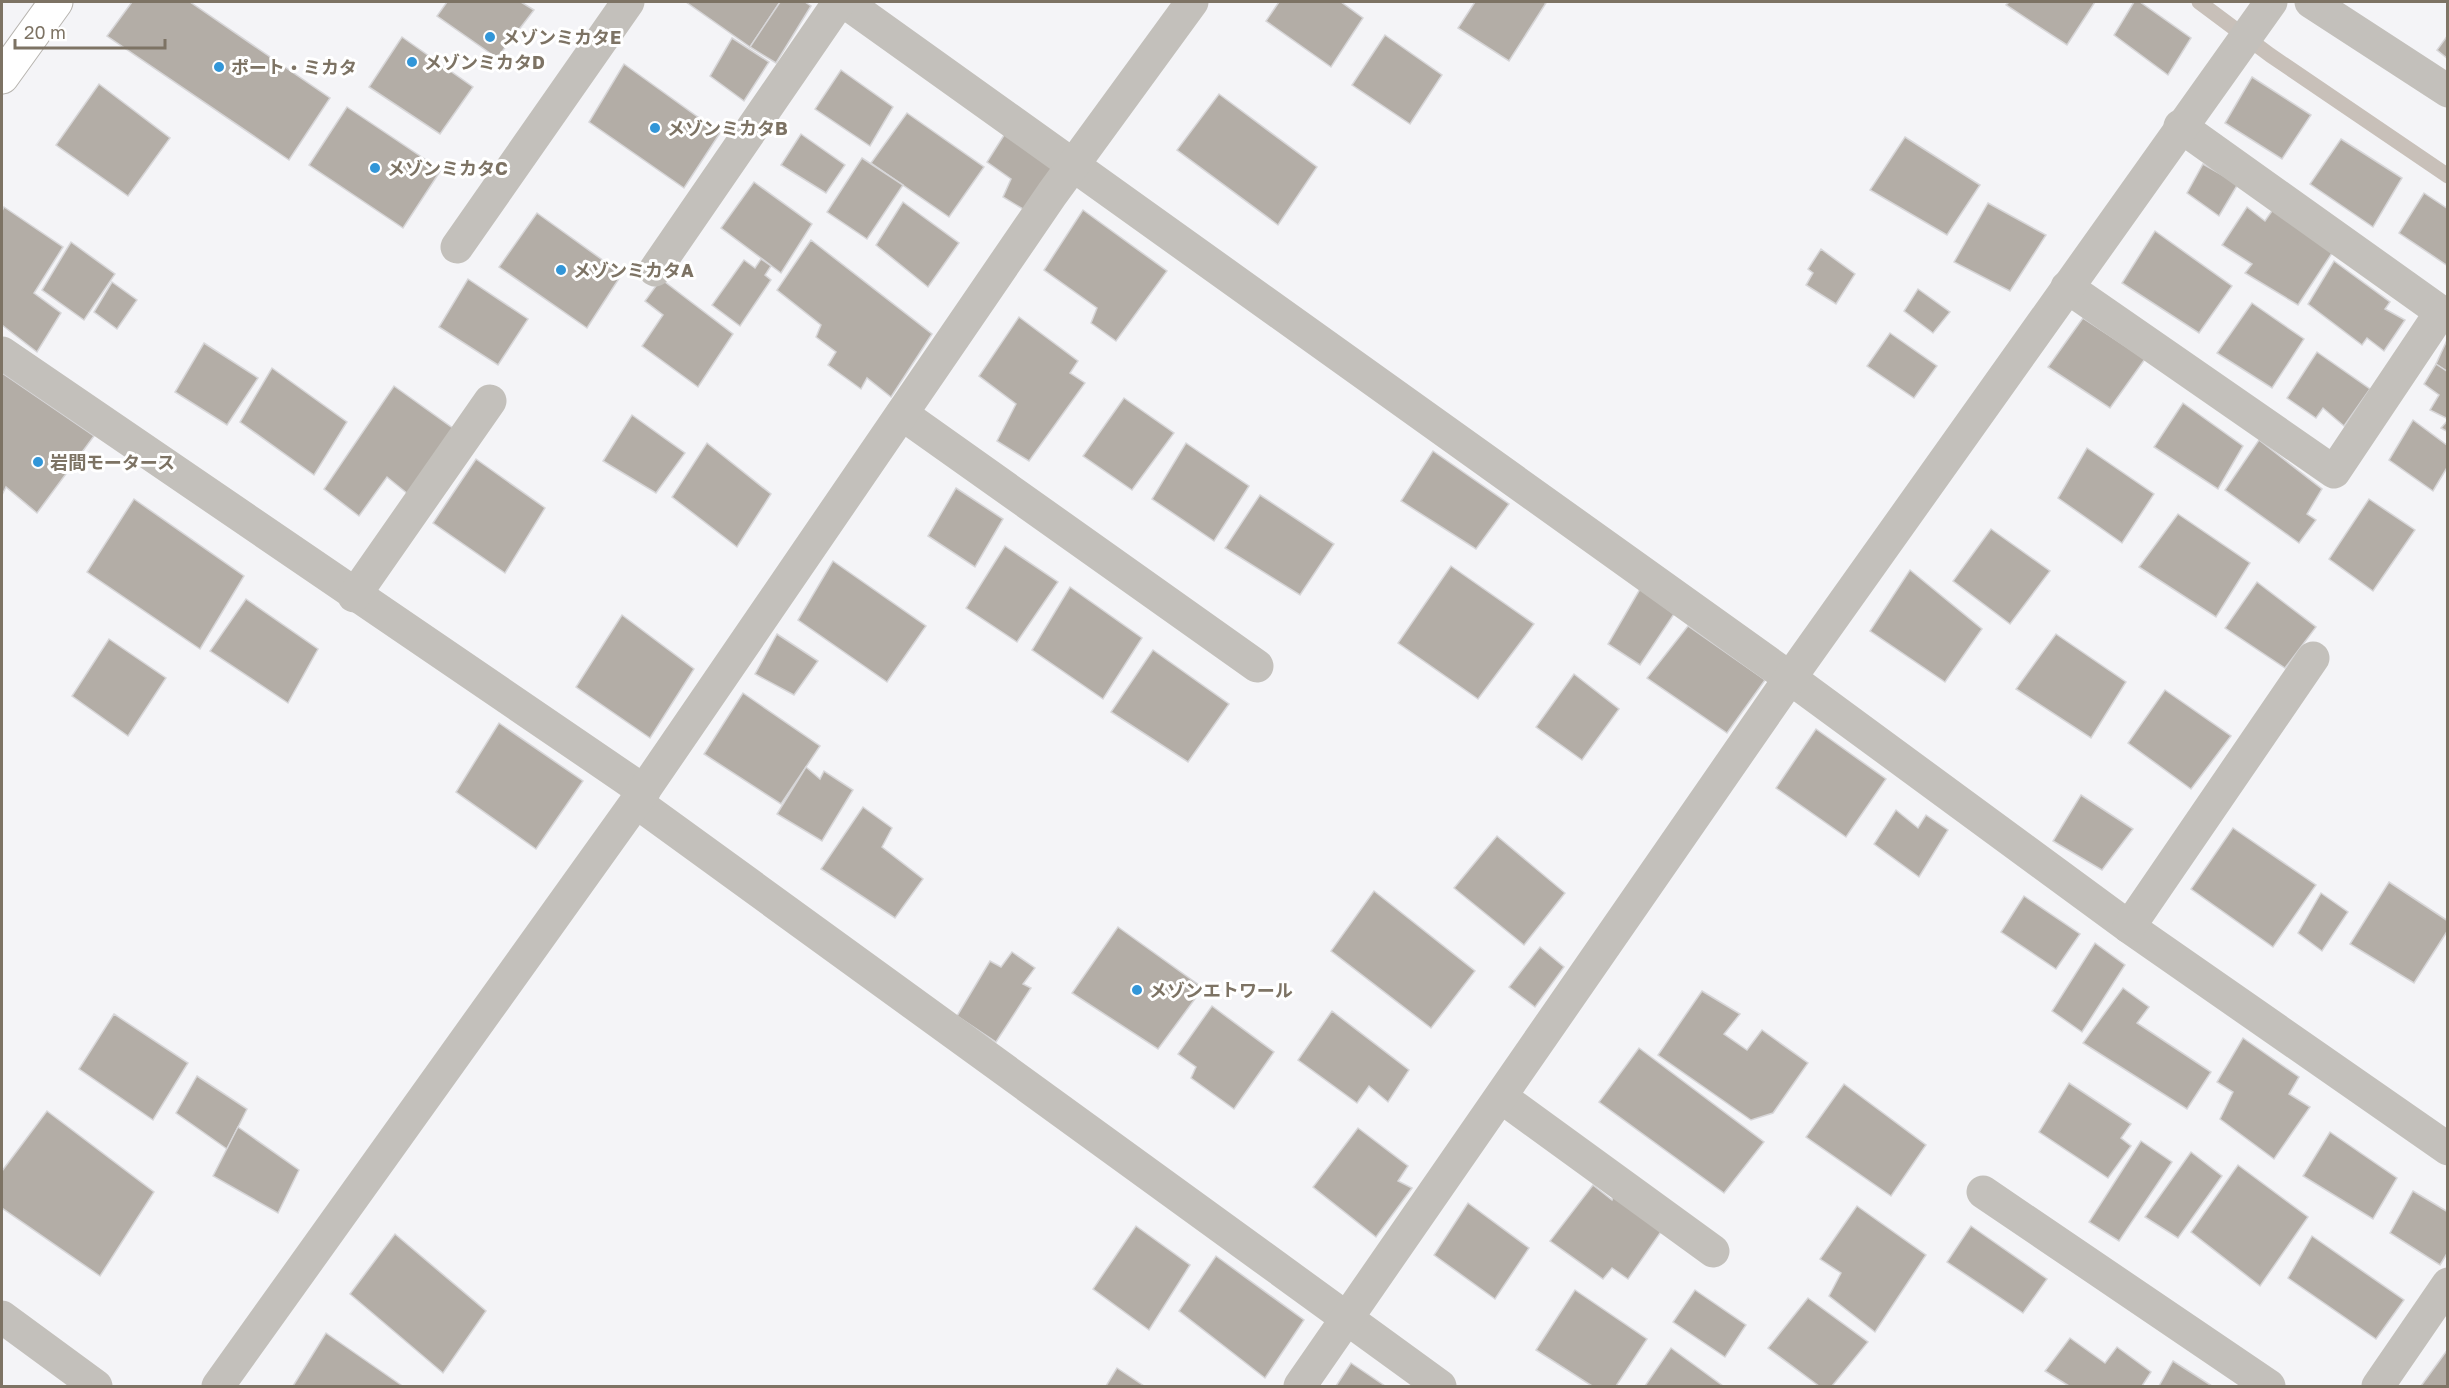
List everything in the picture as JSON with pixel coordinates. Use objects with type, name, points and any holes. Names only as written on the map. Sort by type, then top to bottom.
[{"type":"highway","points":[[2,77],[56,2]]},
{"type":"street","points":[[457,247],[628,2]]},
{"type":"street","points":[[655,270],[839,2]]},
{"type":"street","points":[[845,2],[1790,678],[2129,927],[2448,1149]]},
{"type":"street","points":[[218,1386],[640,796],[1074,165],[1192,2]]},
{"type":"street","points":[[1300,1386],[1347,1322],[1790,678],[2180,126],[2271,2]]},
{"type":"street","points":[[2312,2],[2448,91]]},
{"type":"street","points":[[2067,287],[2334,472],[2441,312],[2180,126]]},
{"type":"street","points":[[2,353],[640,796],[1347,1322],[1440,1386]]},
{"type":"street","points":[[354,596],[490,401]]},
{"type":"street","points":[[902,414],[1257,666]]},
{"type":"street","points":[[2129,927],[2313,658]]},
{"type":"street","points":[[1501,1097],[1713,1251]]},
{"type":"street","points":[[1983,1192],[2269,1386]]},
{"type":"street","points":[[2378,1386],[2448,1284]]},
{"type":"street","points":[[2,1317],[96,1386]]},
{"type":"building","name":"ポート・ミカタ","points":[[132,2],[190,2],[330,98],[289,160],[107,36]]},
{"type":"building","name":"メゾンミカタE","points":[[447,2],[521,2],[534,10],[497,58],[437,16]]},
{"type":"building","points":[[686,2],[780,2],[750,47]]},
{"type":"building","points":[[780,2],[805,2],[811,6],[776,63],[750,47]]},
{"type":"building","points":[[1279,2],[1341,2],[1363,18],[1331,67],[1266,21]]},
{"type":"building","points":[[1475,2],[1546,3],[1509,61],[1458,28]]},
{"type":"building","points":[[2009,2],[2095,2],[2067,45],[2006,5]]},
{"type":"building","points":[[2134,2],[2140,2],[2191,38],[2168,75],[2114,35]]},
{"type":"building","points":[[1385,35],[1442,75],[1410,124],[1352,85]]},
{"type":"building","points":[[2448,35],[2448,59],[2437,50]]},
{"type":"building","name":"メゾンミカタD","points":[[402,37],[473,87],[440,134],[369,87]]},
{"type":"building","points":[[732,38],[769,62],[744,101],[710,76]]},
{"type":"building","name":"メゾンミカタB","points":[[624,64],[720,133],[684,188],[589,122]]},
{"type":"building","points":[[841,70],[893,107],[870,146],[815,109]]},
{"type":"building","points":[[2252,77],[2311,115],[2282,159],[2225,123]]},
{"type":"building","points":[[99,84],[170,138],[128,196],[56,145]]},
{"type":"building","points":[[1219,94],[1317,167],[1278,225],[1177,150]]},
{"type":"building","name":"メゾンミカタC","points":[[347,107],[441,170],[403,228],[309,165]]},
{"type":"building","points":[[907,113],[984,167],[949,217],[871,163]]},
{"type":"building","points":[[1006,132],[1059,168],[1028,212],[1003,197],[1011,179],[987,162]]},
{"type":"building","points":[[801,134],[845,165],[826,193],[781,165]]},
{"type":"building","points":[[1905,137],[1980,185],[1947,235],[1870,190]]},
{"type":"building","points":[[2341,139],[2402,178],[2373,227],[2310,184]]},
{"type":"building","points":[[862,158],[903,185],[867,239],[827,212]]},
{"type":"building","points":[[2203,164],[2238,184],[2219,216],[2187,193]]},
{"type":"building","points":[[754,182],[812,224],[781,273],[721,228]]},
{"type":"building","points":[[2424,193],[2448,209],[2448,266],[2399,233]]},
{"type":"building","points":[[903,202],[959,243],[928,287],[876,245]]},
{"type":"building","points":[[1988,203],[2046,235],[2010,291],[1954,262]]},
{"type":"building","points":[[4,207],[63,247],[34,293],[61,313],[37,352],[2,325],[2,211]]},
{"type":"building","points":[[2247,207],[2265,221],[2274,208],[2334,250],[2298,305],[2245,273],[2252,264],[2222,245]]},
{"type":"building","points":[[1083,210],[1167,271],[1116,341],[1091,323],[1097,308],[1044,270]]},
{"type":"building","name":"メゾンミカタA","points":[[537,213],[622,274],[587,328],[499,267]]},
{"type":"building","points":[[2155,231],[2232,286],[2199,333],[2122,283]]},
{"type":"building","points":[[811,240],[932,334],[891,397],[867,378],[861,389],[828,365],[836,352],[816,337],[821,325],[777,290]]},
{"type":"building","points":[[71,242],[115,274],[84,320],[42,290]]},
{"type":"building","points":[[1821,249],[1855,274],[1836,304],[1806,285],[1813,273],[1808,269]]},
{"type":"building","points":[[761,259],[771,266],[765,275],[771,280],[740,326],[712,305],[744,260],[755,268]]},
{"type":"building","points":[[2334,261],[2390,302],[2385,309],[2405,320],[2384,351],[2367,338],[2362,345],[2308,304]]},
{"type":"building","points":[[468,279],[528,319],[498,365],[439,327]]},
{"type":"building","points":[[661,279],[733,334],[698,387],[642,346],[663,315],[645,301]]},
{"type":"building","points":[[112,282],[137,300],[117,329],[94,312]]},
{"type":"building","points":[[1918,289],[1950,312],[1933,333],[1904,311]]},
{"type":"building","points":[[2252,303],[2304,339],[2272,388],[2217,353]]},
{"type":"building","points":[[1019,317],[1078,361],[1070,373],[1085,383],[1029,461],[997,441],[1016,404],[979,376]]},
{"type":"building","points":[[2083,318],[2145,359],[2110,408],[2048,367]]},
{"type":"building","points":[[1890,333],[1937,366],[1914,398],[1867,366]]},
{"type":"building","points":[[2448,338],[2448,372],[2436,364]]},
{"type":"building","points":[[204,343],[258,378],[227,425],[175,392]]},
{"type":"building","points":[[2317,352],[2370,389],[2344,426],[2323,408],[2316,418],[2287,398]]},
{"type":"building","points":[[2436,364],[2448,372],[2448,419],[2430,410],[2439,395],[2424,384]]},
{"type":"building","points":[[272,368],[347,422],[314,475],[240,422]]},
{"type":"building","name":"岩間モータース","points":[[2,373],[94,436],[37,513],[6,487],[2,495]]},
{"type":"building","points":[[394,386],[454,429],[408,494],[387,477],[359,516],[324,489]]},
{"type":"building","points":[[1124,398],[1174,433],[1132,490],[1083,456]]},
{"type":"building","points":[[2183,403],[2243,446],[2218,489],[2154,447]]},
{"type":"building","points":[[632,415],[685,453],[656,493],[603,461]]},
{"type":"building","points":[[2413,420],[2448,446],[2448,466],[2433,491],[2389,460]]},
{"type":"building","points":[[2448,420],[2448,432],[2441,428]]},
{"type":"building","points":[[2259,440],[2322,489],[2307,514],[2316,520],[2299,543],[2225,490]]},
{"type":"building","points":[[707,443],[771,494],[737,547],[672,497]]},
{"type":"building","points":[[1186,443],[1249,486],[1214,541],[1152,499]]},
{"type":"building","points":[[2087,448],[2154,494],[2122,543],[2058,498]]},
{"type":"building","points":[[1433,451],[1509,504],[1476,549],[1401,501]]},
{"type":"building","points":[[476,459],[545,508],[505,573],[433,523]]},
{"type":"building","points":[[956,488],[1003,519],[975,567],[928,536]]},
{"type":"building","points":[[1260,495],[1334,544],[1300,595],[1225,548]]},
{"type":"building","points":[[134,499],[244,576],[200,649],[87,572]]},
{"type":"building","points":[[2369,499],[2415,530],[2373,591],[2329,559]]},
{"type":"building","points":[[2178,514],[2250,563],[2216,617],[2139,567]]},
{"type":"building","points":[[1991,529],[2050,571],[2010,624],[1953,581]]},
{"type":"building","points":[[1005,546],[1058,582],[1017,642],[966,608]]},
{"type":"building","points":[[833,561],[926,626],[887,682],[798,620]]},
{"type":"building","points":[[1451,566],[1534,624],[1478,699],[1398,643]]},
{"type":"building","points":[[1910,570],[1982,629],[1945,682],[1870,631]]},
{"type":"building","points":[[2257,582],[2316,627],[2285,668],[2225,628]]},
{"type":"building","points":[[1070,587],[1142,638],[1103,699],[1032,650]]},
{"type":"building","points":[[1640,589],[1674,614],[1640,665],[1608,644]]},
{"type":"building","points":[[246,599],[318,649],[288,703],[210,651]]},
{"type":"building","points":[[622,615],[694,669],[650,738],[576,687]]},
{"type":"building","points":[[1688,626],[1765,680],[1727,733],[1647,678]]},
{"type":"building","points":[[777,634],[818,661],[794,695],[755,674]]},
{"type":"building","points":[[2056,634],[2126,682],[2091,738],[2016,689]]},
{"type":"building","points":[[109,639],[166,678],[128,736],[72,696]]},
{"type":"building","points":[[1153,650],[1229,704],[1188,762],[1111,712]]},
{"type":"building","points":[[1574,674],[1619,709],[1582,760],[1536,727]]},
{"type":"building","points":[[2165,690],[2231,736],[2191,789],[2128,743]]},
{"type":"building","points":[[743,693],[820,746],[781,804],[704,754]]},
{"type":"building","points":[[499,723],[583,781],[536,849],[456,792]]},
{"type":"building","points":[[1816,729],[1886,779],[1846,837],[1776,788]]},
{"type":"building","points":[[806,767],[820,779],[824,771],[853,790],[822,841],[777,814]]},
{"type":"building","points":[[2081,795],[2133,829],[2102,870],[2053,841]]},
{"type":"building","points":[[863,807],[892,828],[882,847],[923,879],[895,918],[821,869]]},
{"type":"building","points":[[1896,810],[1918,828],[1926,815],[1948,830],[1919,877],[1874,844]]},
{"type":"building","points":[[2233,828],[2316,885],[2273,947],[2191,889]]},
{"type":"building","points":[[1497,836],[1565,893],[1524,945],[1454,888]]},
{"type":"building","points":[[2389,882],[2448,921],[2448,930],[2414,983],[2350,944]]},
{"type":"building","points":[[1374,891],[1475,971],[1431,1028],[1331,951]]},
{"type":"building","points":[[2321,893],[2348,912],[2322,951],[2298,933]]},
{"type":"building","points":[[2024,896],[2080,934],[2056,969],[2001,932]]},
{"type":"building","name":"メゾンエトワール","points":[[1118,927],[1203,988],[1158,1049],[1072,993]]},
{"type":"building","points":[[2095,943],[2125,965],[2082,1032],[2052,1011]]},
{"type":"building","points":[[1540,947],[1564,967],[1535,1007],[1509,987]]},
{"type":"building","points":[[1012,952],[1035,968],[1023,984],[1031,988],[996,1042],[957,1016],[990,961],[1001,967]]},
{"type":"building","points":[[2123,988],[2149,1007],[2137,1023],[2211,1072],[2187,1109],[2083,1043]]},
{"type":"building","points":[[1702,991],[1740,1014],[1724,1034],[1747,1050],[1762,1030],[1808,1063],[1773,1113],[1751,1120],[1658,1055]]},
{"type":"building","points":[[1212,1006],[1274,1052],[1234,1109],[1191,1078],[1196,1067],[1178,1054]]},
{"type":"building","points":[[1332,1011],[1409,1070],[1388,1102],[1369,1086],[1357,1103],[1298,1060]]},
{"type":"building","points":[[114,1014],[188,1063],[153,1120],[79,1069]]},
{"type":"building","points":[[2243,1038],[2299,1077],[2289,1094],[2310,1107],[2274,1159],[2220,1119],[2233,1092],[2217,1082]]},
{"type":"building","points":[[1639,1048],[1764,1142],[1724,1193],[1599,1102]]},
{"type":"building","points":[[197,1076],[247,1109],[227,1149],[176,1113]]},
{"type":"building","points":[[2069,1083],[2131,1124],[2121,1138],[2131,1146],[2108,1178],[2039,1132]]},
{"type":"building","points":[[1844,1084],[1926,1145],[1891,1196],[1806,1137]]},
{"type":"building","points":[[47,1111],[154,1192],[100,1276],[2,1208],[2,1171]]},
{"type":"building","points":[[238,1127],[299,1170],[278,1213],[213,1176]]},
{"type":"building","points":[[1358,1128],[1408,1166],[1398,1181],[1412,1188],[1376,1237],[1313,1187]]},
{"type":"building","points":[[2330,1132],[2397,1178],[2373,1219],[2303,1176]]},
{"type":"building","points":[[2141,1141],[2172,1162],[2119,1241],[2089,1222]]},
{"type":"building","points":[[2191,1152],[2222,1176],[2178,1238],[2145,1217]]},
{"type":"building","points":[[2238,1165],[2308,1217],[2260,1286],[2191,1232]]},
{"type":"building","points":[[1593,1185],[1612,1200],[1615,1190],[1665,1226],[1628,1279],[1612,1268],[1603,1279],[1550,1241]]},
{"type":"building","points":[[2413,1191],[2448,1212],[2448,1252],[2440,1265],[2390,1233]]},
{"type":"building","points":[[1468,1203],[1529,1248],[1495,1299],[1434,1255]]},
{"type":"building","points":[[1857,1206],[1926,1255],[1875,1332],[1829,1296],[1841,1273],[1820,1259]]},
{"type":"building","points":[[1136,1226],[1190,1265],[1149,1330],[1093,1289]]},
{"type":"building","points":[[1971,1226],[2047,1279],[2023,1313],[1947,1262]]},
{"type":"building","points":[[395,1234],[486,1311],[443,1373],[350,1294]]},
{"type":"building","points":[[2312,1236],[2404,1300],[2376,1339],[2288,1278]]},
{"type":"building","points":[[1216,1256],[1304,1320],[1265,1378],[1179,1311]]},
{"type":"building","points":[[1575,1290],[1647,1339],[1616,1386],[1592,1386],[1536,1350]]},
{"type":"building","points":[[1695,1290],[1746,1325],[1725,1357],[1673,1322]]},
{"type":"building","points":[[1808,1298],[1868,1342],[1832,1386],[1819,1386],[1768,1348]]},
{"type":"building","points":[[326,1333],[401,1385],[293,1386]]},
{"type":"building","points":[[2070,1338],[2105,1363],[2117,1347],[2151,1372],[2142,1386],[2069,1386],[2045,1371]]},
{"type":"building","points":[[1671,1348],[1723,1386],[1645,1386]]},
{"type":"building","points":[[2448,1349],[2448,1386],[2421,1386]]},
{"type":"building","points":[[2173,1361],[2212,1386],[2159,1386]]},
{"type":"building","points":[[1351,1363],[1385,1386],[1336,1386]]},
{"type":"building","points":[[1117,1368],[1144,1386],[1106,1386]]},
{"type":"waterway","points":[[2199,2],[2270,55],[2448,176]]},
{"type":"place","name":"メゾンミカタE","points":[[490,37]]},
{"type":"place","name":"メゾンミカタD","points":[[412,62]]},
{"type":"place","name":"ポート・ミカタ","points":[[219,67]]},
{"type":"place","name":"メゾンミカタB","points":[[655,128]]},
{"type":"place","name":"メゾンミカタC","points":[[375,168]]},
{"type":"place","name":"メゾンミカタA","points":[[561,270]]},
{"type":"place","name":"岩間モータース","points":[[38,462]]},
{"type":"place","name":"メゾンエトワール","points":[[1137,990]]}]
